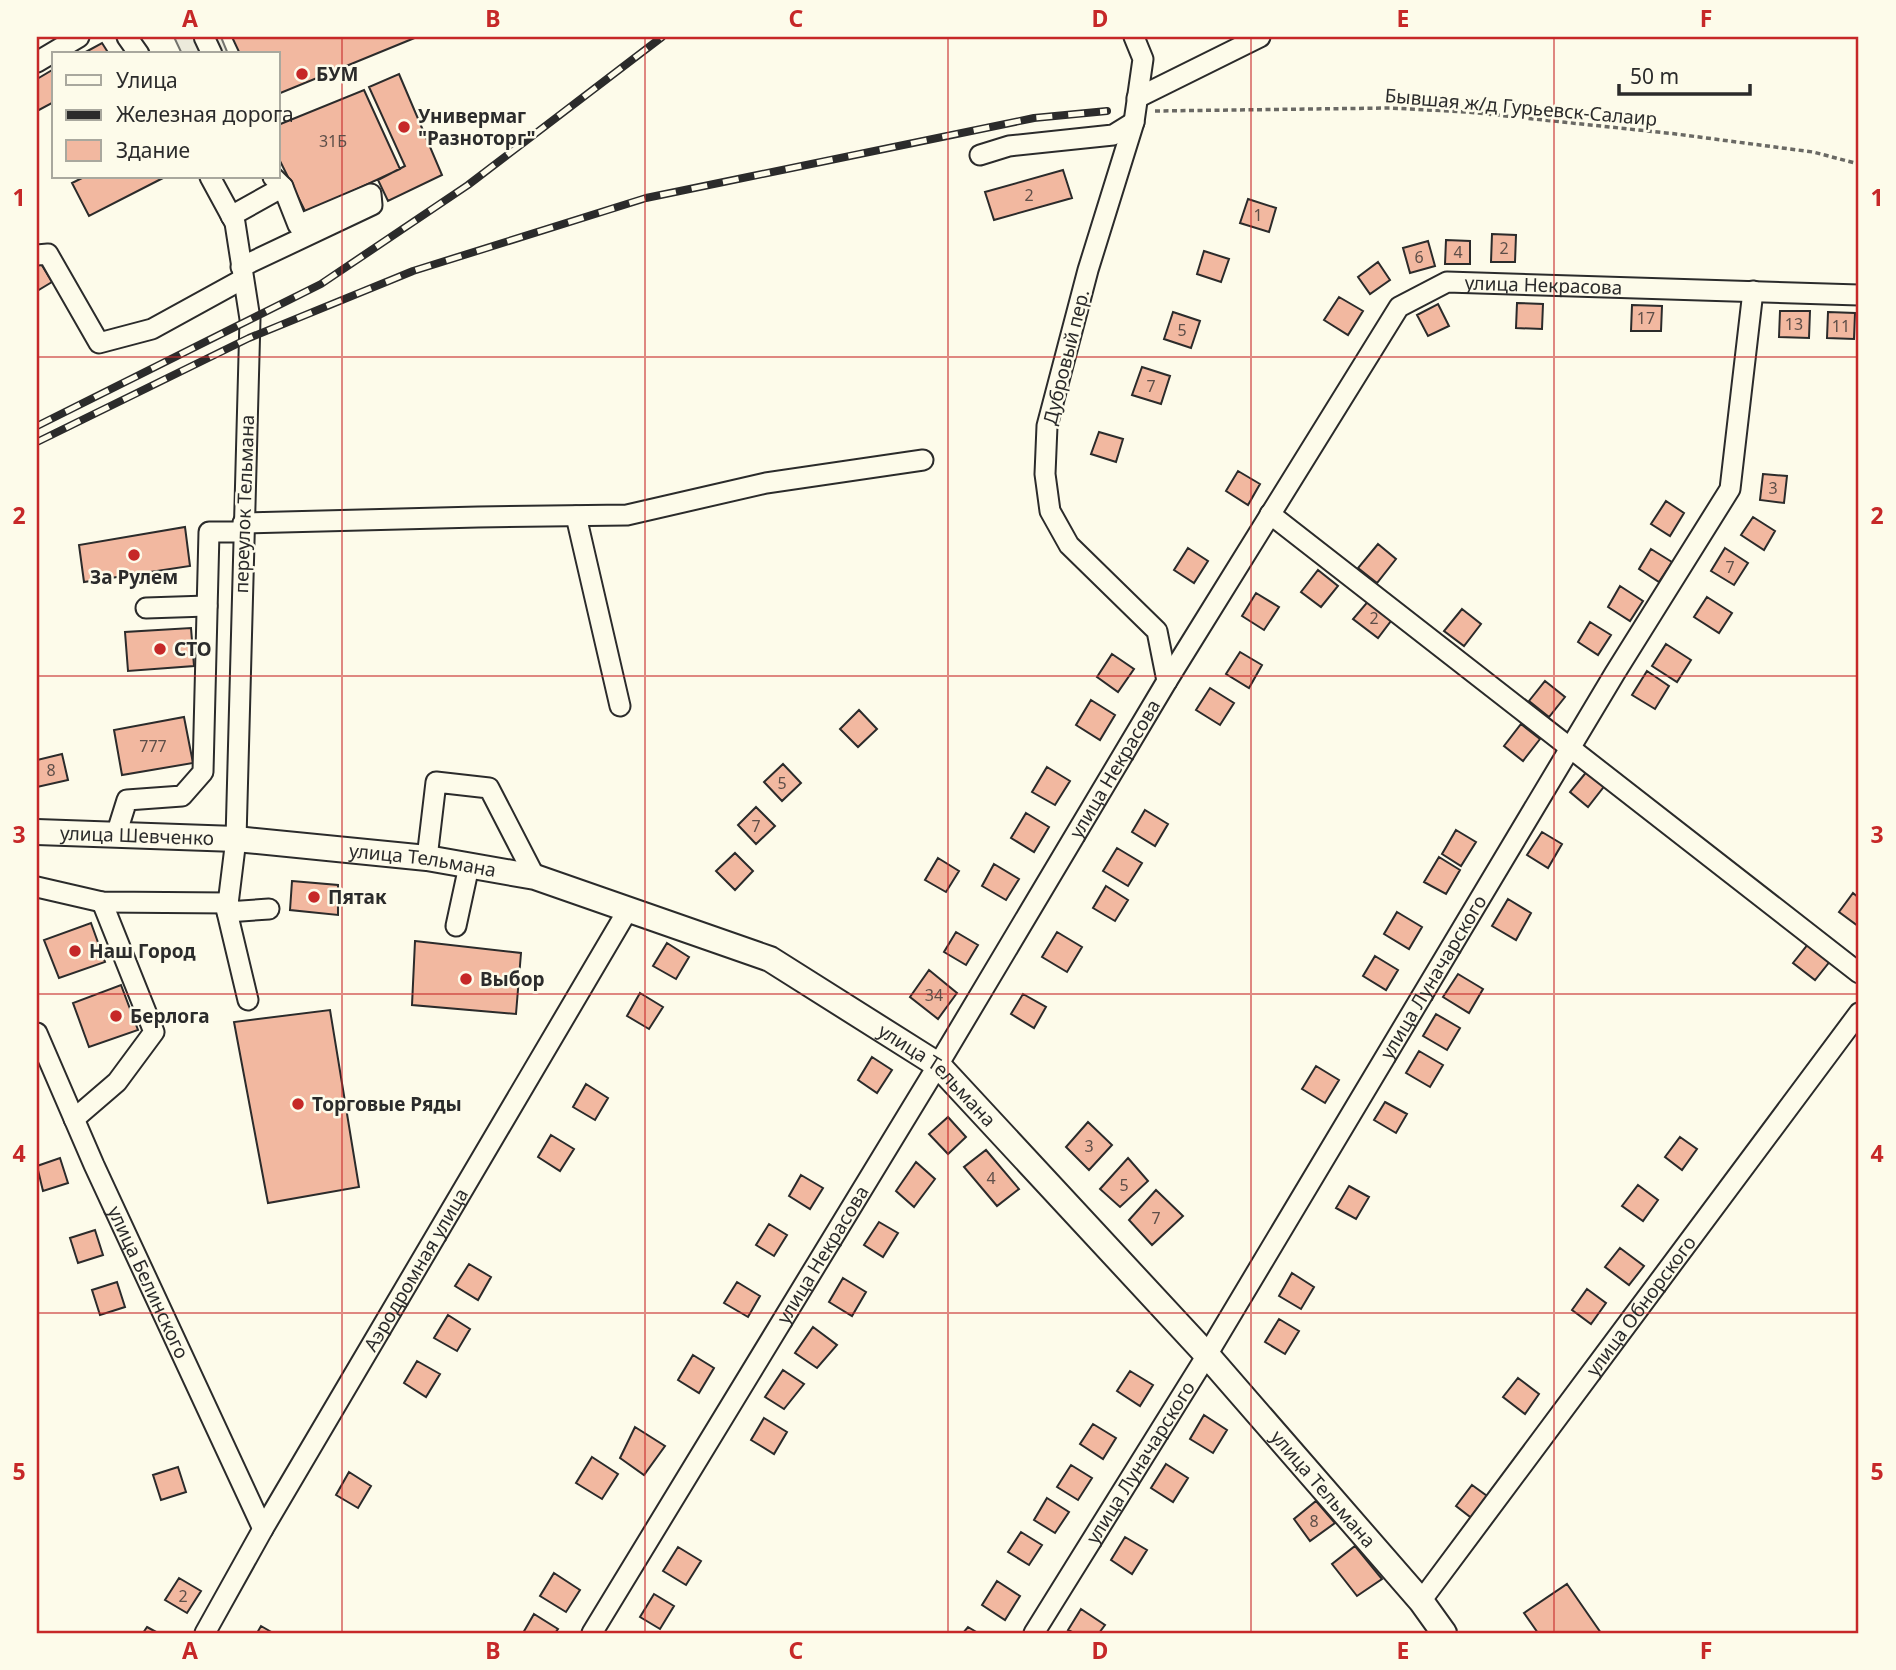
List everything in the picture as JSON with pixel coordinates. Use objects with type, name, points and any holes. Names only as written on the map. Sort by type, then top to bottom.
[{"type":"main road","name":"улица Шевченко","points":[[37,832],[236,839]]},
{"type":"main road","name":"улица Тельмана","points":[[236,839],[427,858],[535,877],[769,959],[938,1065],[1207,1355],[1422,1601],[1444,1633]]},
{"type":"street","points":[[54,52],[79,37]]},
{"type":"street","points":[[127,37],[138,52]]},
{"type":"street","name":"Дубровый пер.","points":[[1134,37],[1143,59],[1136,110],[1088,270],[1047,426],[1045,474],[1050,511],[1069,545],[1157,631],[1167,681]]},
{"type":"street","points":[[981,155],[1009,146],[1113,135],[1136,110],[1260,37]]},
{"type":"street","name":"переулок Тельмана","points":[[212,178],[234,223],[250,319],[236,839],[228,908],[248,1000]]},
{"type":"street","points":[[37,255],[48,254],[99,343],[152,329],[242,273],[372,205],[371,194],[298,225],[278,182],[231,216]]},
{"type":"street","name":"улица Некрасова","points":[[592,1633],[938,1065],[1167,681],[1399,307],[1447,282],[1859,295]]},
{"type":"street","name":"улица Луначарского","points":[[1034,1633],[1207,1355],[1570,748],[1730,489],[1753,292]]},
{"type":"street","points":[[116,835],[127,800],[181,796],[203,772],[209,532],[243,527],[626,516],[766,482],[923,460]]},
{"type":"street","points":[[1270,514],[1859,973]]},
{"type":"street","points":[[576,516],[620,706]]},
{"type":"street","points":[[146,608],[207,606]]},
{"type":"street","points":[[427,858],[436,782],[489,788],[535,877]]},
{"type":"street","points":[[456,926],[469,866]]},
{"type":"street","points":[[37,887],[102,902],[269,909]]},
{"type":"street","points":[[74,1119],[117,1082],[154,1032],[102,902]]},
{"type":"street","name":"Аэродромная улица","points":[[205,1633],[263,1529],[629,908]]},
{"type":"street","name":"улица Обнорского","points":[[1422,1601],[1859,1013]]},
{"type":"street","name":"улица Белинского","points":[[37,1033],[263,1529]]},
{"type":"path","name":"Бывшая ж/д Гурьевск-Салаир","points":[[1136,110],[1390,108],[1468,112],[1676,134],[1813,152],[1859,164]]},
{"type":"shaded area","points":[[174,37],[221,37],[227,52],[181,52]]},
{"type":"building","name":"БУМ","points":[[232,37],[417,37],[280,93],[280,52],[239,52]]},
{"type":"building","points":[[102,43],[108,52],[86,52]]},
{"type":"building","points":[[52,70],[52,103],[37,111],[37,79]]},
{"type":"building","name":"Универмаг \"Разноторг\"","points":[[399,74],[442,175],[388,201],[378,180],[405,166],[369,87]]},
{"type":"building","points":[[364,90],[400,169],[306,213],[280,161],[280,124]]},
{"type":"building","points":[[1063,170],[1072,198],[994,220],[985,192]]},
{"type":"building","points":[[82,178],[163,178],[89,216],[72,183]]},
{"type":"building","points":[[1248,199],[1276,208],[1269,232],[1240,223]]},
{"type":"building","points":[[1492,234],[1516,235],[1515,262],[1491,262]]},
{"type":"building","points":[[1446,240],[1470,241],[1470,264],[1445,264]]},
{"type":"building","points":[[1428,241],[1435,266],[1410,273],[1403,248]]},
{"type":"building","points":[[1204,251],[1229,259],[1221,282],[1197,274]]},
{"type":"building","points":[[40,262],[52,282],[37,291],[37,264]]},
{"type":"building","points":[[1378,262],[1390,280],[1370,294],[1358,277]]},
{"type":"building","points":[[1339,297],[1363,311],[1348,335],[1324,320]]},
{"type":"building","points":[[1517,303],[1543,304],[1542,329],[1516,328]]},
{"type":"building","points":[[1438,304],[1449,326],[1428,336],[1417,315]]},
{"type":"building","points":[[1632,305],[1662,306],[1661,331],[1631,331]]},
{"type":"building","points":[[1780,311],[1810,311],[1809,338],[1779,337]]},
{"type":"building","points":[[1173,312],[1200,321],[1191,348],[1164,339]]},
{"type":"building","points":[[1828,312],[1855,313],[1854,339],[1827,338]]},
{"type":"building","points":[[1142,367],[1170,376],[1161,404],[1132,395]]},
{"type":"building","points":[[1099,432],[1123,439],[1116,462],[1091,454]]},
{"type":"building","points":[[1238,471],[1260,484],[1248,505],[1226,491]]},
{"type":"building","points":[[1763,474],[1787,476],[1784,503],[1760,500]]},
{"type":"building","points":[[1666,501],[1684,513],[1670,536],[1651,524]]},
{"type":"building","points":[[1753,517],[1775,531],[1764,550],[1741,535]]},
{"type":"building","name":"За Рулем","points":[[185,527],[190,566],[84,582],[79,545]]},
{"type":"building","points":[[1378,544],[1396,559],[1377,583],[1358,568]]},
{"type":"building","points":[[1188,548],[1208,561],[1194,583],[1174,570]]},
{"type":"building","points":[[1725,548],[1748,563],[1734,585],[1711,571]]},
{"type":"building","points":[[1651,549],[1672,562],[1659,582],[1639,569]]},
{"type":"building","points":[[1318,570],[1338,586],[1321,607],[1301,592]]},
{"type":"building","points":[[1620,586],[1643,601],[1630,621],[1608,607]]},
{"type":"building","points":[[1256,593],[1279,607],[1264,630],[1242,616]]},
{"type":"building","points":[[1707,597],[1732,613],[1719,633],[1694,617]]},
{"type":"building","points":[[1370,599],[1394,617],[1378,638],[1353,619]]},
{"type":"building","points":[[1462,609],[1481,624],[1464,646],[1444,631]]},
{"type":"building","points":[[1590,622],[1611,635],[1598,655],[1578,642]]},
{"type":"building","name":"СТО","points":[[191,628],[194,666],[128,671],[125,632]]},
{"type":"building","points":[[1666,644],[1691,660],[1677,682],[1652,666]]},
{"type":"building","points":[[1240,652],[1262,665],[1249,688],[1226,674]]},
{"type":"building","points":[[1112,654],[1134,669],[1118,692],[1097,677]]},
{"type":"building","points":[[1647,671],[1669,686],[1655,709],[1632,695]]},
{"type":"building","points":[[1545,681],[1565,697],[1549,717],[1529,701]]},
{"type":"building","points":[[1210,688],[1234,703],[1220,725],[1196,710]]},
{"type":"building","points":[[1091,700],[1115,715],[1100,740],[1076,725]]},
{"type":"building","points":[[859,710],[877,729],[858,747],[840,729]]},
{"type":"building","points":[[184,717],[193,763],[122,775],[114,730]]},
{"type":"building","points":[[1521,724],[1540,739],[1523,761],[1504,746]]},
{"type":"building","points":[[62,754],[68,780],[37,787],[37,760]]},
{"type":"building","points":[[783,764],[801,783],[782,801],[764,782]]},
{"type":"building","points":[[1047,767],[1070,781],[1055,805],[1032,792]]},
{"type":"building","points":[[1588,770],[1606,784],[1588,807],[1570,792]]},
{"type":"building","points":[[756,807],[775,826],[756,844],[738,825]]},
{"type":"building","points":[[1145,810],[1168,824],[1155,846],[1132,832]]},
{"type":"building","points":[[1026,813],[1049,827],[1034,852],[1011,838]]},
{"type":"building","points":[[1456,830],[1476,842],[1461,866],[1442,854]]},
{"type":"building","points":[[1542,832],[1562,844],[1548,868],[1527,855]]},
{"type":"building","points":[[1117,848],[1142,863],[1128,886],[1103,871]]},
{"type":"building","points":[[735,853],[753,871],[735,890],[716,871]]},
{"type":"building","points":[[1439,857],[1460,870],[1446,894],[1424,882]]},
{"type":"building","points":[[938,858],[959,871],[946,892],[925,880]]},
{"type":"building","points":[[994,864],[1019,879],[1006,900],[982,886]]},
{"type":"building","name":"Пятак","points":[[292,881],[338,885],[338,915],[290,910]]},
{"type":"building","points":[[1106,886],[1128,900],[1115,921],[1093,908]]},
{"type":"building","points":[[1853,893],[1859,898],[1858,926],[1839,912]]},
{"type":"building","points":[[1508,899],[1531,913],[1516,940],[1492,926]]},
{"type":"building","points":[[1397,912],[1422,927],[1409,949],[1384,934]]},
{"type":"building","name":"Наш Город","points":[[91,923],[105,962],[59,978],[44,940]]},
{"type":"building","points":[[956,932],[978,945],[966,965],[944,952]]},
{"type":"building","points":[[1057,932],[1082,947],[1067,972],[1042,957]]},
{"type":"building","name":"Выбор","points":[[415,941],[521,953],[516,1014],[412,1005]]},
{"type":"building","points":[[667,943],[689,957],[676,979],[653,966]]},
{"type":"building","points":[[1809,943],[1831,960],[1815,980],[1793,963]]},
{"type":"building","points":[[1375,956],[1398,970],[1386,990],[1363,976]]},
{"type":"building","points":[[929,970],[957,993],[938,1019],[910,997]]},
{"type":"building","points":[[1458,974],[1483,989],[1469,1013],[1443,997]]},
{"type":"building","name":"Берлога","points":[[121,985],[138,1030],[89,1047],[73,1003]]},
{"type":"building","points":[[640,993],[663,1007],[649,1029],[627,1016]]},
{"type":"building","points":[[1023,994],[1046,1007],[1034,1028],[1011,1014]]},
{"type":"building","name":"Торговые Ряды","points":[[330,1010],[359,1187],[268,1203],[234,1022]]},
{"type":"building","points":[[1436,1014],[1460,1028],[1447,1050],[1423,1036]]},
{"type":"building","points":[[1419,1051],[1443,1065],[1430,1087],[1406,1073]]},
{"type":"building","points":[[872,1057],[892,1070],[877,1093],[858,1080]]},
{"type":"building","points":[[1316,1066],[1339,1080],[1325,1103],[1302,1089]]},
{"type":"building","points":[[586,1084],[608,1098],[595,1120],[573,1107]]},
{"type":"building","points":[[1385,1102],[1407,1114],[1396,1133],[1374,1120]]},
{"type":"building","points":[[948,1117],[966,1137],[948,1154],[929,1134]]},
{"type":"building","points":[[1088,1122],[1112,1145],[1089,1170],[1066,1147]]},
{"type":"building","points":[[551,1135],[574,1149],[560,1171],[538,1157]]},
{"type":"building","points":[[1680,1137],[1697,1149],[1682,1170],[1665,1157]]},
{"type":"building","points":[[986,1150],[1019,1189],[997,1206],[964,1167]]},
{"type":"building","points":[[60,1158],[68,1183],[43,1191],[37,1166]]},
{"type":"building","points":[[1128,1158],[1148,1181],[1120,1207],[1100,1189]]},
{"type":"building","points":[[916,1162],[935,1179],[914,1207],[896,1191]]},
{"type":"building","points":[[801,1175],[823,1188],[810,1209],[789,1196]]},
{"type":"building","points":[[1638,1185],[1658,1200],[1643,1221],[1622,1206]]},
{"type":"building","points":[[1349,1186],[1369,1197],[1356,1219],[1336,1208]]},
{"type":"building","points":[[1156,1190],[1183,1216],[1152,1245],[1129,1220]]},
{"type":"building","points":[[879,1222],[898,1233],[883,1257],[864,1245]]},
{"type":"building","points":[[769,1224],[787,1235],[774,1256],[756,1245]]},
{"type":"building","points":[[95,1230],[103,1255],[78,1263],[70,1238]]},
{"type":"building","points":[[1620,1248],[1644,1266],[1629,1285],[1605,1267]]},
{"type":"building","points":[[469,1264],[491,1277],[478,1300],[455,1286]]},
{"type":"building","points":[[1292,1273],[1314,1287],[1301,1309],[1279,1296]]},
{"type":"building","points":[[843,1278],[866,1292],[852,1316],[829,1302]]},
{"type":"building","points":[[117,1282],[125,1307],[100,1315],[92,1290]]},
{"type":"building","points":[[737,1282],[760,1296],[748,1317],[724,1303]]},
{"type":"building","points":[[1587,1289],[1606,1303],[1591,1324],[1572,1310]]},
{"type":"building","points":[[448,1315],[470,1329],[457,1351],[434,1338]]},
{"type":"building","points":[[1279,1319],[1299,1331],[1285,1354],[1265,1342]]},
{"type":"building","points":[[813,1327],[837,1345],[817,1368],[795,1353]]},
{"type":"building","points":[[693,1355],[714,1368],[699,1393],[678,1380]]},
{"type":"building","points":[[417,1361],[440,1374],[426,1397],[404,1383]]},
{"type":"building","points":[[783,1370],[804,1384],[784,1409],[765,1397]]},
{"type":"building","points":[[1130,1371],[1153,1385],[1140,1406],[1117,1391]]},
{"type":"building","points":[[1518,1378],[1539,1394],[1525,1414],[1503,1397]]},
{"type":"building","points":[[1204,1415],[1227,1430],[1213,1453],[1190,1439]]},
{"type":"building","points":[[764,1418],[787,1432],[774,1454],[751,1440]]},
{"type":"building","points":[[1093,1424],[1116,1438],[1103,1459],[1080,1444]]},
{"type":"building","points":[[635,1427],[665,1446],[644,1475],[620,1458]]},
{"type":"building","points":[[592,1457],[618,1474],[602,1499],[576,1483]]},
{"type":"building","points":[[1166,1464],[1188,1478],[1173,1502],[1151,1488]]},
{"type":"building","points":[[1071,1465],[1092,1478],[1078,1500],[1057,1487]]},
{"type":"building","points":[[178,1467],[186,1492],[161,1500],[153,1475]]},
{"type":"building","points":[[349,1472],[371,1486],[358,1508],[336,1495]]},
{"type":"building","points":[[1472,1485],[1494,1501],[1478,1523],[1456,1506]]},
{"type":"building","points":[[1047,1498],[1069,1512],[1055,1533],[1034,1520]]},
{"type":"building","points":[[1316,1501],[1335,1523],[1310,1541],[1294,1519]]},
{"type":"building","points":[[1021,1532],[1042,1545],[1029,1565],[1008,1552]]},
{"type":"building","points":[[1125,1537],[1147,1550],[1132,1574],[1111,1560]]},
{"type":"building","points":[[1355,1546],[1382,1579],[1357,1596],[1332,1564]]},
{"type":"building","points":[[678,1547],[701,1561],[686,1585],[663,1571]]},
{"type":"building","points":[[554,1573],[580,1590],[566,1612],[540,1596]]},
{"type":"building","points":[[179,1578],[201,1591],[187,1613],[165,1600]]},
{"type":"building","points":[[997,1581],[1020,1596],[1005,1620],[982,1605]]},
{"type":"building","points":[[1567,1584],[1601,1633],[1538,1633],[1524,1613]]},
{"type":"building","points":[[654,1594],[674,1606],[660,1629],[640,1617]]},
{"type":"building","points":[[1081,1609],[1105,1625],[1099,1633],[1074,1633],[1068,1630]]},
{"type":"building","points":[[534,1614],[558,1629],[555,1633],[523,1633]]},
{"type":"building","points":[[261,1626],[273,1633],[257,1633]]},
{"type":"building","points":[[147,1627],[158,1633],[143,1633]]},
{"type":"building","points":[[968,1627],[978,1633],[963,1633]]},
{"type":"railway","points":[[37,426],[321,284],[468,185],[662,37]]},
{"type":"railway","points":[[37,442],[249,338],[413,271],[646,198],[1034,118],[1107,111]]},
{"type":"place","name":"БУМ","points":[[302,74]]},
{"type":"place","name":"Универмаг \"Разноторг\"","points":[[404,127]]},
{"type":"place","name":"За Рулем","points":[[134,555]]},
{"type":"place","name":"СТО","points":[[160,649]]},
{"type":"place","name":"Пятак","points":[[314,897]]},
{"type":"place","name":"Наш Город","points":[[75,951]]},
{"type":"place","name":"Выбор","points":[[466,979]]},
{"type":"place","name":"Берлога","points":[[116,1016]]},
{"type":"place","name":"Торговые Ряды","points":[[298,1104]]}]
